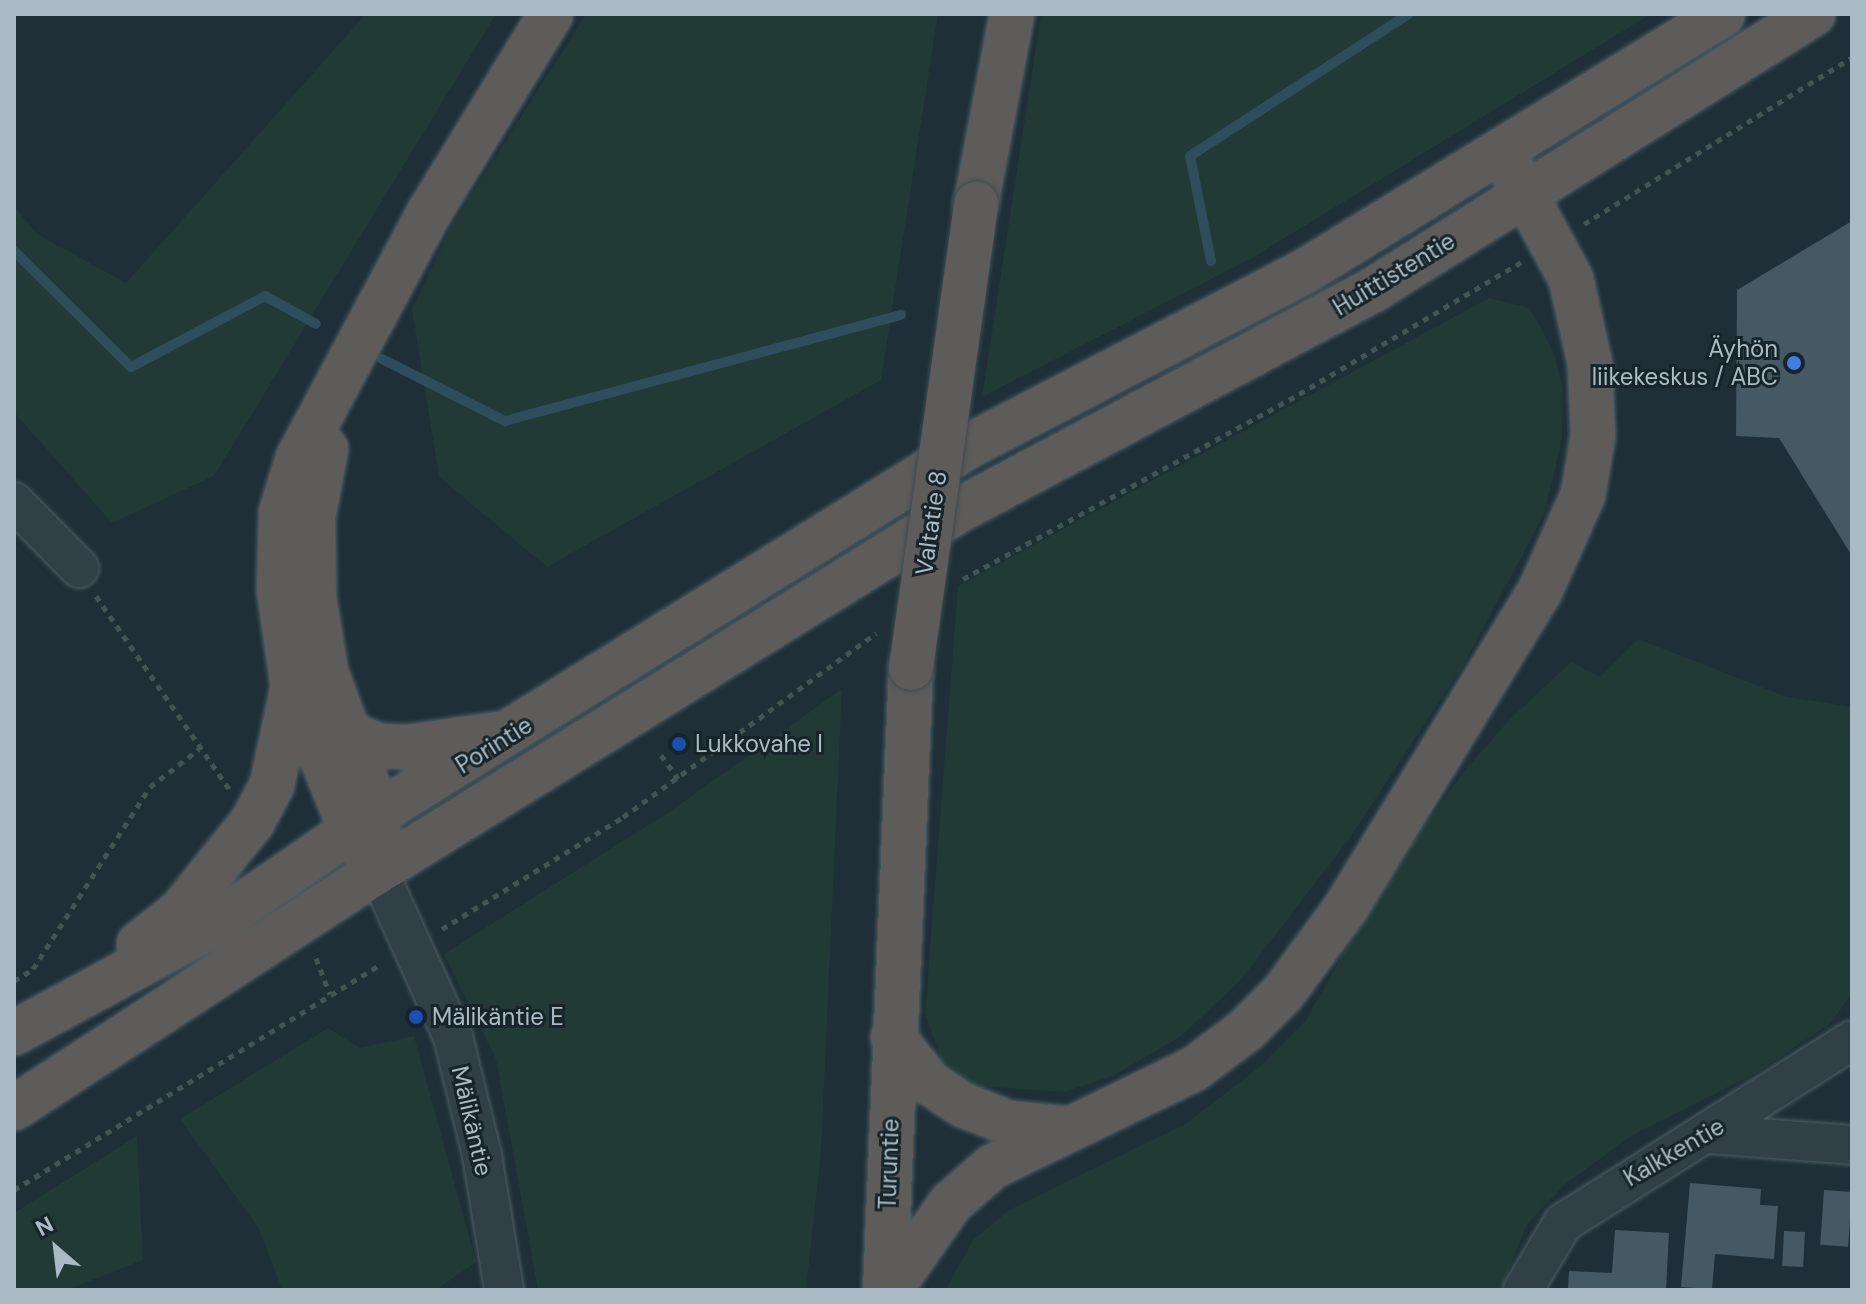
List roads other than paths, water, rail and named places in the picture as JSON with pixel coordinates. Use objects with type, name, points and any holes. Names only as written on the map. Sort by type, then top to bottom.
[{"type":"highway","points":[[364,822],[293,687],[279,590],[281,513],[298,458],[337,392],[429,213],[551,14]]},
{"type":"highway","name":"Valtatie 8","points":[[893,1037],[911,668],[976,204],[1012,14]]},
{"type":"highway","name":"Huittistentie","points":[[969,446],[1216,321],[1502,152],[1723,14]]},
{"type":"highway","name":"Huittistentie","points":[[961,509],[1376,288],[1813,14]]},
{"type":"highway","points":[[888,1290],[951,1203],[992,1167],[1194,1069],[1246,1030],[1283,993],[1345,909],[1540,591],[1583,495],[1593,436],[1590,364],[1571,279],[1555,242],[1502,152]]},
{"type":"highway","points":[[337,392],[311,554],[326,672],[346,732],[364,822],[378,871]]},
{"type":"highway","name":"Porintie","points":[[14,1033],[212,926],[364,822],[517,731],[969,446]]},
{"type":"highway","name":"Porintie","points":[[14,1108],[378,871],[961,509]]},
{"type":"highway","points":[[63,1004],[181,911],[253,821],[272,785],[293,687]]},
{"type":"highway","points":[[346,732],[379,746],[409,747],[517,731]]},
{"type":"highway","points":[[893,1037],[930,1083],[963,1105],[1009,1123],[1073,1129]]},
{"type":"highway","name":"Turuntie","points":[[888,1290],[893,1037]]},
{"type":"street","points":[[14,502],[79,568]]},
{"type":"street","name":"Mälikäntie","points":[[378,871],[453,1037],[482,1155],[504,1290]]},
{"type":"street","name":"Kalkkentie","points":[[1523,1290],[1563,1223],[1637,1171],[1707,1134],[1852,1040]]},
{"type":"street","points":[[1707,1134],[1852,1145]]},
{"type":"waterway","points":[[1211,261],[1190,156],[1409,14]]},
{"type":"waterway","points":[[14,251],[131,367],[265,296],[316,324]]},
{"type":"waterway","points":[[382,359],[505,421],[901,315]]},
{"type":"place","name":"Äyhön liikekeskus / ABC","points":[[1794,363]]},
{"type":"place","name":"Lukkovahe I","points":[[679,744]]},
{"type":"place","name":"Mälikäntie E","points":[[416,1017]]}]
